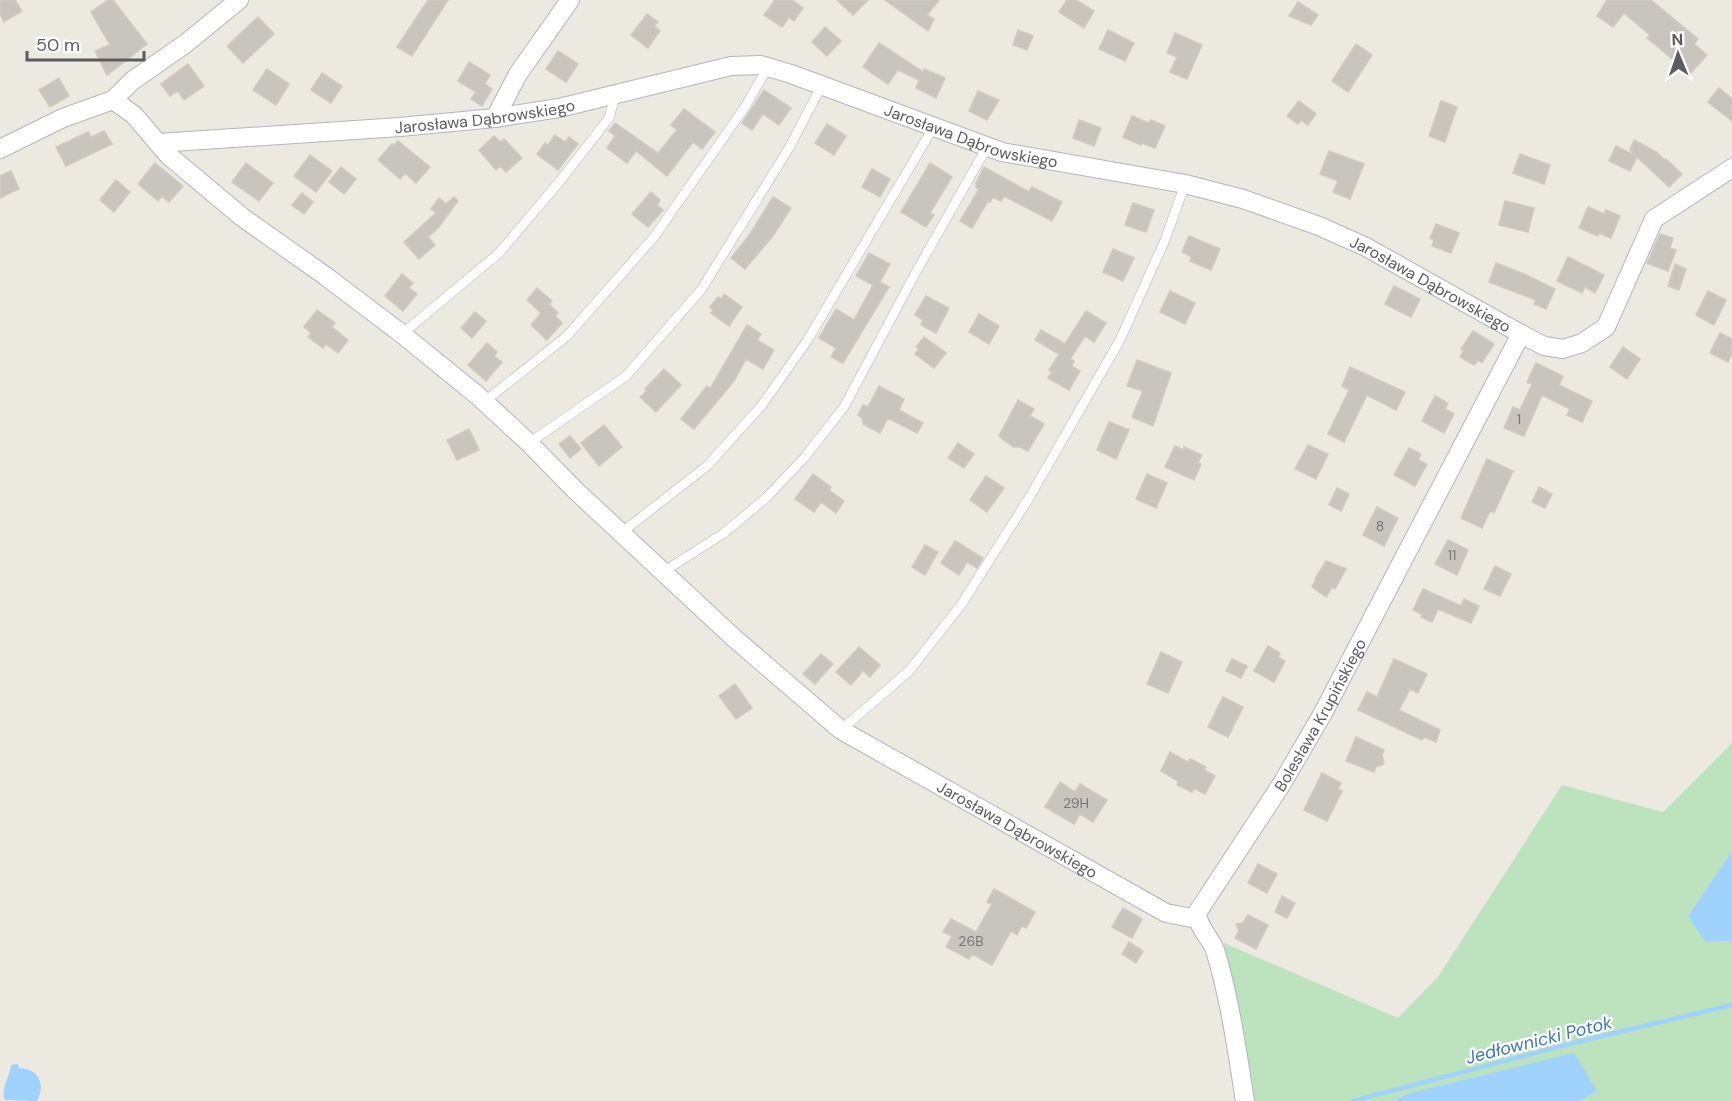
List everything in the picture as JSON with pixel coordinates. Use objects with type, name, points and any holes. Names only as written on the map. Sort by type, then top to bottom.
[{"type":"street","points":[[0,149],[63,118],[113,100],[132,81],[184,44],[239,0]]},
{"type":"street","points":[[495,118],[518,74],[570,0]]},
{"type":"street","name":"Jarosława Dąbrowskiego","points":[[158,143],[400,127],[495,118],[615,96],[731,66],[761,65],[822,85],[1002,152],[1185,184],[1243,199],[1319,226],[1366,247],[1544,346],[1563,349],[1582,343],[1606,327],[1654,219],[1732,168]]},
{"type":"street","points":[[113,100],[134,115],[158,143]]},
{"type":"street","name":"Jarosława Dąbrowskiego","points":[[158,143],[168,155],[242,217],[402,334],[484,402],[734,638],[841,730],[1166,913],[1197,919]]},
{"type":"street","name":"Bolesława Krupińskiego","points":[[1197,919],[1202,903],[1281,785],[1323,712],[1521,334]]},
{"type":"street","points":[[1197,919],[1214,948],[1232,1025],[1245,1101]]},
{"type":"lane","points":[[484,402],[567,336],[654,237],[745,107],[768,67]]},
{"type":"lane","points":[[530,443],[626,376],[701,290],[789,148],[822,85]]},
{"type":"lane","points":[[402,334],[499,254],[609,118],[615,96]]},
{"type":"lane","points":[[621,533],[708,466],[762,405],[807,341],[933,128]]},
{"type":"lane","points":[[663,572],[724,533],[766,498],[804,458],[844,407],[916,272],[987,147]]},
{"type":"lane","points":[[841,730],[909,671],[961,605],[1023,508],[1120,340],[1165,240],[1185,184]]},
{"type":"green space","points":[[1732,743],[1732,851],[1688,916],[1705,942],[1732,941],[1732,1101],[1580,1101],[1597,1091],[1448,1085],[1406,1094],[1394,1101],[1254,1101],[1224,943],[1398,1018],[1438,977],[1562,785],[1663,812]]},
{"type":"water","points":[[1732,851],[1732,941],[1705,942],[1688,916]]},
{"type":"water","points":[[1574,1053],[1597,1091],[1580,1101],[1394,1101],[1406,1094]]},
{"type":"water","points":[[18,1064],[19,1068],[32,1071],[39,1078],[41,1089],[37,1101],[5,1100],[4,1087],[11,1065]]},
{"type":"building","points":[[0,0],[15,0],[22,11],[4,22],[0,14]]},
{"type":"building","points":[[108,0],[113,0],[147,44],[107,75],[95,51],[110,45],[91,12]]},
{"type":"building","points":[[428,0],[448,0],[412,56],[397,47]]},
{"type":"building","points":[[775,0],[792,0],[803,8],[794,21],[789,17],[782,27],[764,15]]},
{"type":"building","points":[[837,0],[868,0],[853,15]]},
{"type":"building","points":[[885,0],[939,0],[927,15],[934,19],[928,31]]},
{"type":"building","points":[[1067,0],[1076,0],[1094,11],[1084,28],[1059,12]]},
{"type":"building","points":[[1607,0],[1651,0],[1698,39],[1694,44],[1707,55],[1690,74],[1647,38],[1650,35],[1624,13],[1613,27],[1597,16]]},
{"type":"building","points":[[1298,2],[1318,15],[1311,25],[1289,16]]},
{"type":"building","points":[[647,14],[658,22],[654,26],[660,31],[648,48],[631,35]]},
{"type":"building","points":[[258,17],[274,34],[243,63],[227,46]]},
{"type":"building","points":[[825,27],[841,41],[827,56],[812,42]]},
{"type":"building","points":[[1018,30],[1033,36],[1027,50],[1013,45]]},
{"type":"building","points":[[1108,30],[1134,43],[1125,61],[1099,49]]},
{"type":"building","points":[[1175,33],[1202,45],[1187,79],[1170,72],[1177,57],[1167,53]]},
{"type":"building","points":[[879,43],[923,72],[924,69],[945,78],[936,98],[916,88],[919,80],[898,70],[888,84],[863,67]]},
{"type":"building","points":[[1356,44],[1372,55],[1348,92],[1332,81]]},
{"type":"building","points":[[558,51],[578,64],[566,82],[546,69]]},
{"type":"building","points":[[469,62],[490,75],[485,84],[492,89],[482,106],[471,99],[476,92],[458,81]]},
{"type":"building","points":[[188,64],[204,86],[184,100],[178,91],[170,96],[161,84]]},
{"type":"building","points":[[267,69],[289,84],[276,105],[253,90]]},
{"type":"building","points":[[322,73],[342,86],[331,103],[311,90]]},
{"type":"building","points":[[59,78],[69,96],[50,107],[39,90]]},
{"type":"building","points":[[1719,88],[1732,99],[1732,121],[1708,102]]},
{"type":"building","points":[[764,90],[791,108],[779,125],[763,114],[752,130],[742,123]]},
{"type":"building","points":[[978,91],[999,100],[987,120],[969,111]]},
{"type":"building","points":[[1299,101],[1316,114],[1308,125],[1301,120],[1298,124],[1287,116]]},
{"type":"building","points":[[1441,101],[1457,107],[1445,142],[1429,136]]},
{"type":"building","points":[[684,109],[715,132],[702,149],[693,142],[667,176],[636,151],[627,163],[607,148],[615,136],[609,131],[615,123],[658,153],[677,130],[671,125]]},
{"type":"building","points":[[1132,116],[1165,126],[1155,148],[1123,137]]},
{"type":"building","points":[[1079,120],[1101,128],[1094,146],[1073,138]]},
{"type":"building","points":[[827,124],[846,136],[834,155],[815,143]]},
{"type":"building","points":[[104,131],[112,144],[66,166],[56,147],[88,132],[91,137]]},
{"type":"building","points":[[555,135],[565,142],[569,137],[578,144],[558,170],[537,154]]},
{"type":"building","points":[[494,136],[501,142],[504,139],[522,158],[506,172],[500,166],[496,170],[479,150]]},
{"type":"building","points":[[1634,140],[1655,151],[1682,174],[1669,187],[1637,157],[1630,171],[1609,161],[1616,146],[1636,156],[1630,150]]},
{"type":"building","points":[[398,141],[430,167],[416,183],[405,173],[400,179],[378,160],[392,144]]},
{"type":"building","points":[[1329,151],[1364,164],[1350,199],[1333,192],[1338,181],[1320,174]]},
{"type":"building","points":[[1520,154],[1550,165],[1544,184],[1513,173]]},
{"type":"building","points":[[310,155],[332,171],[316,192],[294,176]]},
{"type":"building","points":[[155,163],[183,186],[169,202],[162,196],[158,201],[138,184]]},
{"type":"building","points":[[246,163],[273,183],[259,201],[232,182]]},
{"type":"building","points":[[930,163],[952,177],[930,213],[934,215],[926,227],[901,212]]},
{"type":"building","points":[[341,167],[356,179],[344,194],[329,182]]},
{"type":"building","points":[[984,167],[1029,192],[1032,187],[1062,202],[1052,221],[1004,196],[1001,201],[993,197],[990,202],[988,201],[972,228],[960,221],[979,189],[976,188],[976,183]]},
{"type":"building","points":[[872,169],[890,179],[880,197],[862,187]]},
{"type":"building","points":[[11,171],[19,189],[0,198],[0,176]]},
{"type":"building","points":[[116,180],[130,192],[114,212],[100,200]]},
{"type":"building","points":[[651,192],[660,200],[657,205],[663,210],[648,227],[632,214]]},
{"type":"building","points":[[302,193],[313,202],[304,214],[292,205]]},
{"type":"building","points":[[454,197],[458,201],[438,228],[428,237],[435,245],[419,259],[404,242],[436,213],[431,209],[439,198],[446,204]]},
{"type":"building","points":[[773,197],[791,208],[773,236],[745,269],[731,258],[750,234]]},
{"type":"building","points":[[1505,201],[1534,208],[1528,232],[1499,225]]},
{"type":"building","points":[[1133,203],[1154,210],[1146,232],[1125,225]]},
{"type":"building","points":[[1588,207],[1604,214],[1606,210],[1620,216],[1611,238],[1599,233],[1598,236],[1579,228]]},
{"type":"building","points":[[1436,224],[1459,233],[1451,253],[1432,246],[1434,240],[1430,238]]},
{"type":"building","points":[[1660,234],[1673,238],[1670,248],[1676,250],[1668,271],[1647,263]]},
{"type":"building","points":[[1189,236],[1220,249],[1211,270],[1190,261],[1192,257],[1182,252]]},
{"type":"building","points":[[1113,249],[1134,258],[1123,281],[1103,272]]},
{"type":"building","points":[[869,253],[890,264],[880,282],[889,287],[843,363],[831,357],[836,348],[819,338],[836,309],[854,320],[873,285],[856,276]]},
{"type":"building","points":[[1568,257],[1604,275],[1595,293],[1585,287],[1582,293],[1557,281]]},
{"type":"building","points":[[1496,263],[1555,289],[1546,309],[1534,304],[1536,300],[1489,282]]},
{"type":"building","points":[[1675,264],[1686,269],[1679,290],[1668,286]]},
{"type":"building","points":[[402,274],[413,283],[409,288],[417,294],[403,311],[385,296]]},
{"type":"building","points":[[1394,286],[1420,299],[1411,317],[1385,304]]},
{"type":"building","points":[[537,288],[552,301],[549,304],[558,313],[555,316],[562,323],[547,340],[531,325],[541,313],[527,300]]},
{"type":"building","points":[[1170,291],[1195,303],[1185,324],[1160,312]]},
{"type":"building","points":[[1708,291],[1726,300],[1714,325],[1696,315]]},
{"type":"building","points":[[724,294],[742,307],[729,326],[711,313],[713,310],[710,307],[718,297],[721,299]]},
{"type":"building","points":[[926,296],[949,308],[936,333],[921,325],[923,320],[915,315]]},
{"type":"building","points":[[317,310],[335,323],[332,327],[348,340],[338,353],[326,344],[323,348],[308,337],[311,333],[304,327]]},
{"type":"building","points":[[1086,311],[1106,323],[1094,342],[1085,336],[1070,359],[1074,361],[1072,366],[1080,371],[1069,390],[1048,378],[1052,371],[1049,370],[1059,354],[1035,340],[1041,330],[1065,344]]},
{"type":"building","points":[[475,312],[486,321],[472,338],[461,328]]},
{"type":"building","points":[[979,314],[999,326],[989,344],[969,332]]},
{"type":"building","points":[[747,325],[761,334],[757,340],[774,350],[763,369],[746,359],[734,381],[694,429],[681,419],[707,386],[710,389]]},
{"type":"building","points":[[1473,331],[1494,344],[1482,363],[1478,360],[1474,365],[1460,357],[1464,350],[1461,349]]},
{"type":"building","points":[[1720,333],[1732,339],[1732,353],[1728,362],[1710,353]]},
{"type":"building","points":[[924,337],[946,353],[934,368],[915,354],[919,349],[916,347]]},
{"type":"building","points":[[487,343],[497,352],[494,356],[502,362],[486,381],[468,365]]},
{"type":"building","points":[[1623,347],[1640,359],[1627,379],[1610,367]]},
{"type":"building","points":[[1137,360],[1171,373],[1153,426],[1132,417],[1143,391],[1127,386]]},
{"type":"building","points":[[1536,363],[1563,376],[1559,385],[1592,401],[1582,422],[1567,415],[1570,409],[1542,395],[1524,436],[1504,428],[1513,407],[1520,410],[1532,384],[1527,382]]},
{"type":"building","points":[[1350,367],[1405,392],[1396,410],[1367,395],[1344,442],[1328,434],[1349,390],[1342,386]]},
{"type":"building","points":[[664,369],[681,385],[656,412],[640,397]]},
{"type":"building","points":[[879,386],[904,399],[899,410],[923,423],[917,433],[888,418],[880,433],[863,424],[862,418],[858,415],[863,405],[868,407]]},
{"type":"building","points":[[1435,396],[1448,403],[1445,409],[1454,414],[1444,433],[1422,421]]},
{"type":"building","points":[[1018,400],[1034,409],[1030,416],[1044,424],[1028,451],[1020,447],[1013,447],[999,436]]},
{"type":"building","points":[[1109,422],[1129,430],[1116,459],[1097,450]]},
{"type":"building","points":[[604,425],[622,447],[599,466],[581,443]]},
{"type":"building","points":[[469,429],[479,450],[457,460],[447,440]]},
{"type":"building","points":[[570,436],[581,449],[570,458],[559,444]]},
{"type":"building","points":[[958,443],[974,454],[964,468],[948,458]]},
{"type":"building","points":[[1308,445],[1328,454],[1316,479],[1295,469]]},
{"type":"building","points":[[1175,446],[1183,450],[1184,447],[1202,455],[1194,480],[1165,467]]},
{"type":"building","points":[[1409,448],[1421,454],[1418,460],[1427,464],[1415,486],[1394,475]]},
{"type":"building","points":[[1487,459],[1513,471],[1494,513],[1490,511],[1482,528],[1461,518]]},
{"type":"building","points":[[813,474],[831,487],[829,490],[844,501],[836,513],[821,502],[814,512],[795,499]]},
{"type":"building","points":[[1147,474],[1167,483],[1156,508],[1136,499]]},
{"type":"building","points":[[986,476],[1004,488],[987,512],[970,500]]},
{"type":"building","points":[[1539,487],[1552,494],[1545,508],[1532,502]]},
{"type":"building","points":[[1337,488],[1349,494],[1341,511],[1329,505]]},
{"type":"building","points":[[1377,507],[1398,518],[1384,546],[1363,535]]},
{"type":"building","points":[[1448,540],[1468,550],[1457,575],[1435,564]]},
{"type":"building","points":[[955,541],[983,558],[977,568],[967,562],[959,575],[941,563]]},
{"type":"building","points":[[925,545],[938,552],[925,575],[912,567]]},
{"type":"building","points":[[1326,561],[1346,569],[1335,589],[1332,587],[1326,597],[1312,587]]},
{"type":"building","points":[[1495,566],[1511,574],[1500,596],[1484,589]]},
{"type":"building","points":[[1423,589],[1461,606],[1464,599],[1479,606],[1471,623],[1438,609],[1432,622],[1421,617],[1423,615],[1413,610]]},
{"type":"building","points":[[1268,646],[1280,653],[1278,657],[1285,661],[1274,682],[1254,671]]},
{"type":"building","points":[[859,647],[880,665],[870,677],[863,671],[851,685],[836,672]]},
{"type":"building","points":[[1161,652],[1182,662],[1168,693],[1147,684]]},
{"type":"building","points":[[821,654],[833,664],[815,684],[803,674]]},
{"type":"building","points":[[1232,659],[1247,666],[1241,678],[1226,671]]},
{"type":"building","points":[[1394,659],[1427,674],[1418,693],[1410,689],[1399,710],[1440,730],[1436,742],[1424,737],[1422,740],[1358,710],[1367,692],[1377,697]]},
{"type":"building","points":[[735,684],[752,708],[736,719],[719,696]]},
{"type":"building","points":[[1223,697],[1243,707],[1228,737],[1208,727]]},
{"type":"building","points":[[1356,737],[1384,750],[1382,755],[1384,764],[1376,767],[1374,772],[1346,761]]},
{"type":"building","points":[[1170,752],[1188,762],[1190,759],[1206,767],[1204,770],[1215,776],[1205,794],[1194,788],[1192,792],[1177,785],[1178,781],[1161,771]]},
{"type":"building","points":[[1322,773],[1341,783],[1338,789],[1342,791],[1327,821],[1304,810]]},
{"type":"building","points":[[1060,782],[1075,792],[1080,784],[1107,800],[1093,822],[1080,814],[1074,824],[1045,807]]},
{"type":"building","points":[[1258,864],[1277,874],[1267,893],[1248,883]]},
{"type":"building","points":[[994,889],[1035,912],[1026,928],[1022,926],[1017,935],[1011,931],[992,965],[972,954],[969,959],[946,947],[952,936],[943,932],[951,919],[976,932],[992,904],[987,902]]},
{"type":"building","points":[[1282,896],[1295,903],[1287,918],[1275,912]]},
{"type":"building","points":[[1123,908],[1142,919],[1132,938],[1112,927]]},
{"type":"building","points":[[1248,915],[1268,925],[1256,949],[1235,938],[1239,931],[1236,924],[1243,923]]},
{"type":"building","points":[[1129,942],[1143,951],[1136,963],[1122,954]]},
{"type":"waterway","name":"Jedłownicki Potok","points":[[1353,1101],[1577,1042],[1732,1005]]}]
